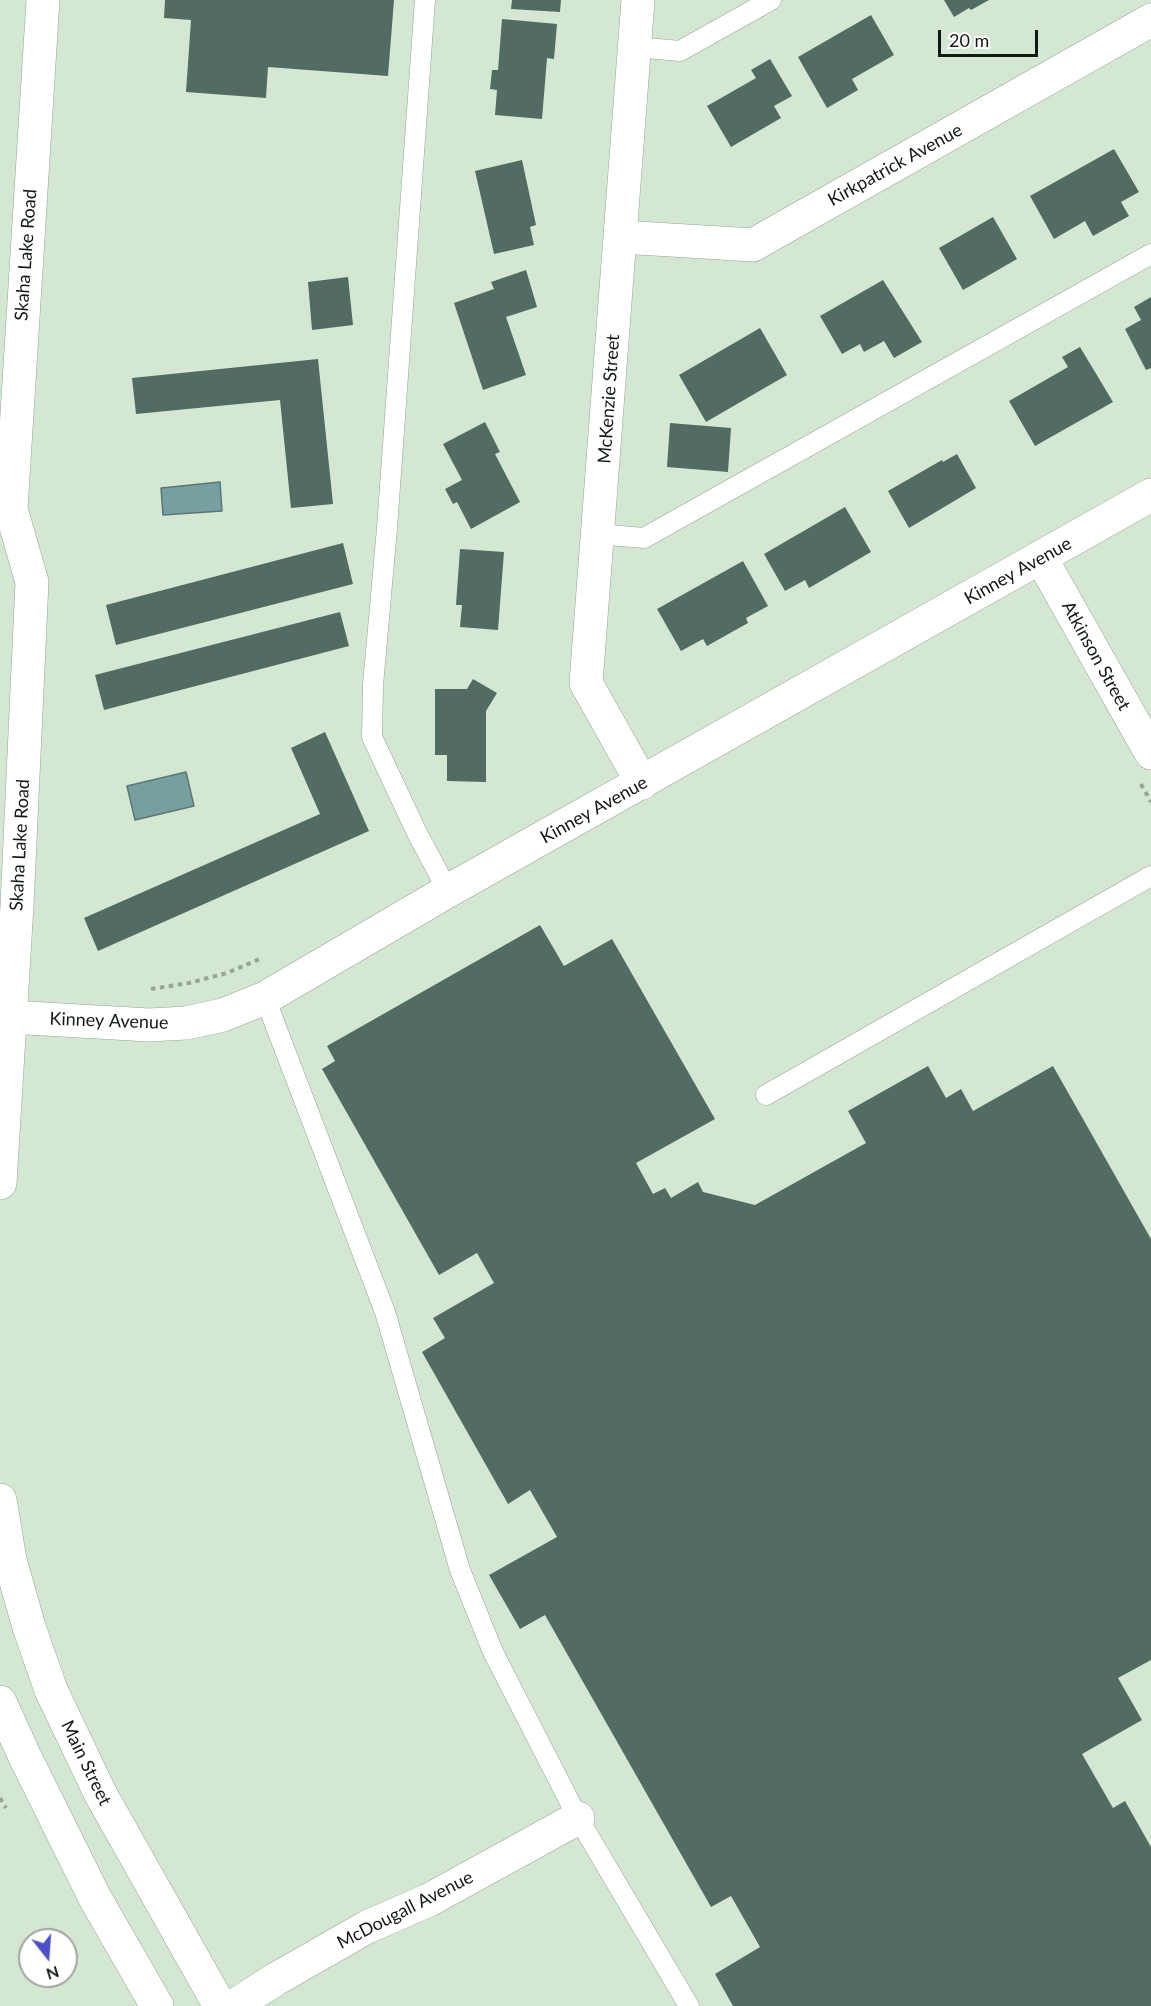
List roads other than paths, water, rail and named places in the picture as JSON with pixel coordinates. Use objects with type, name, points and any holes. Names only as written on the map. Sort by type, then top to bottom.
[{"type":"street","name":"Skaha Lake Road","points":[[0,1183],[32,582],[6,521],[43,0]]},
{"type":"street","name":"McKenzie Street","points":[[638,0],[586,683],[642,783]]},
{"type":"street","name":"Kirkpatrick Avenue","points":[[621,237],[753,245],[1151,21]]},
{"type":"street","name":"Kinney Avenue","points":[[10,1017],[149,1025],[186,1023],[223,1015],[265,998],[448,891],[1151,495]]},
{"type":"street","name":"Atkinson Street","points":[[1041,558],[1151,753]]},
{"type":"street","name":"Main Street","points":[[0,1500],[10,1560],[29,1627],[51,1690],[100,1793],[220,2006]]},
{"type":"street","points":[[0,1702],[95,1898],[157,2006]]},
{"type":"street","name":"McDougall Avenue","points":[[234,2006],[366,1927],[429,1900],[578,1818]]},
{"type":"lane","points":[[425,0],[387,528],[373,685],[372,737],[417,833],[448,891]]},
{"type":"lane","points":[[635,47],[680,51],[771,0]]},
{"type":"lane","points":[[598,534],[644,538],[1151,254]]},
{"type":"lane","points":[[765,1095],[1151,876]]},
{"type":"lane","points":[[265,998],[385,1312],[460,1570],[493,1652],[578,1818],[689,2006]]},
{"type":"water","points":[[220,482],[222,511],[163,515],[161,488]]},
{"type":"water","points":[[186,772],[194,806],[135,820],[127,786]]}]
